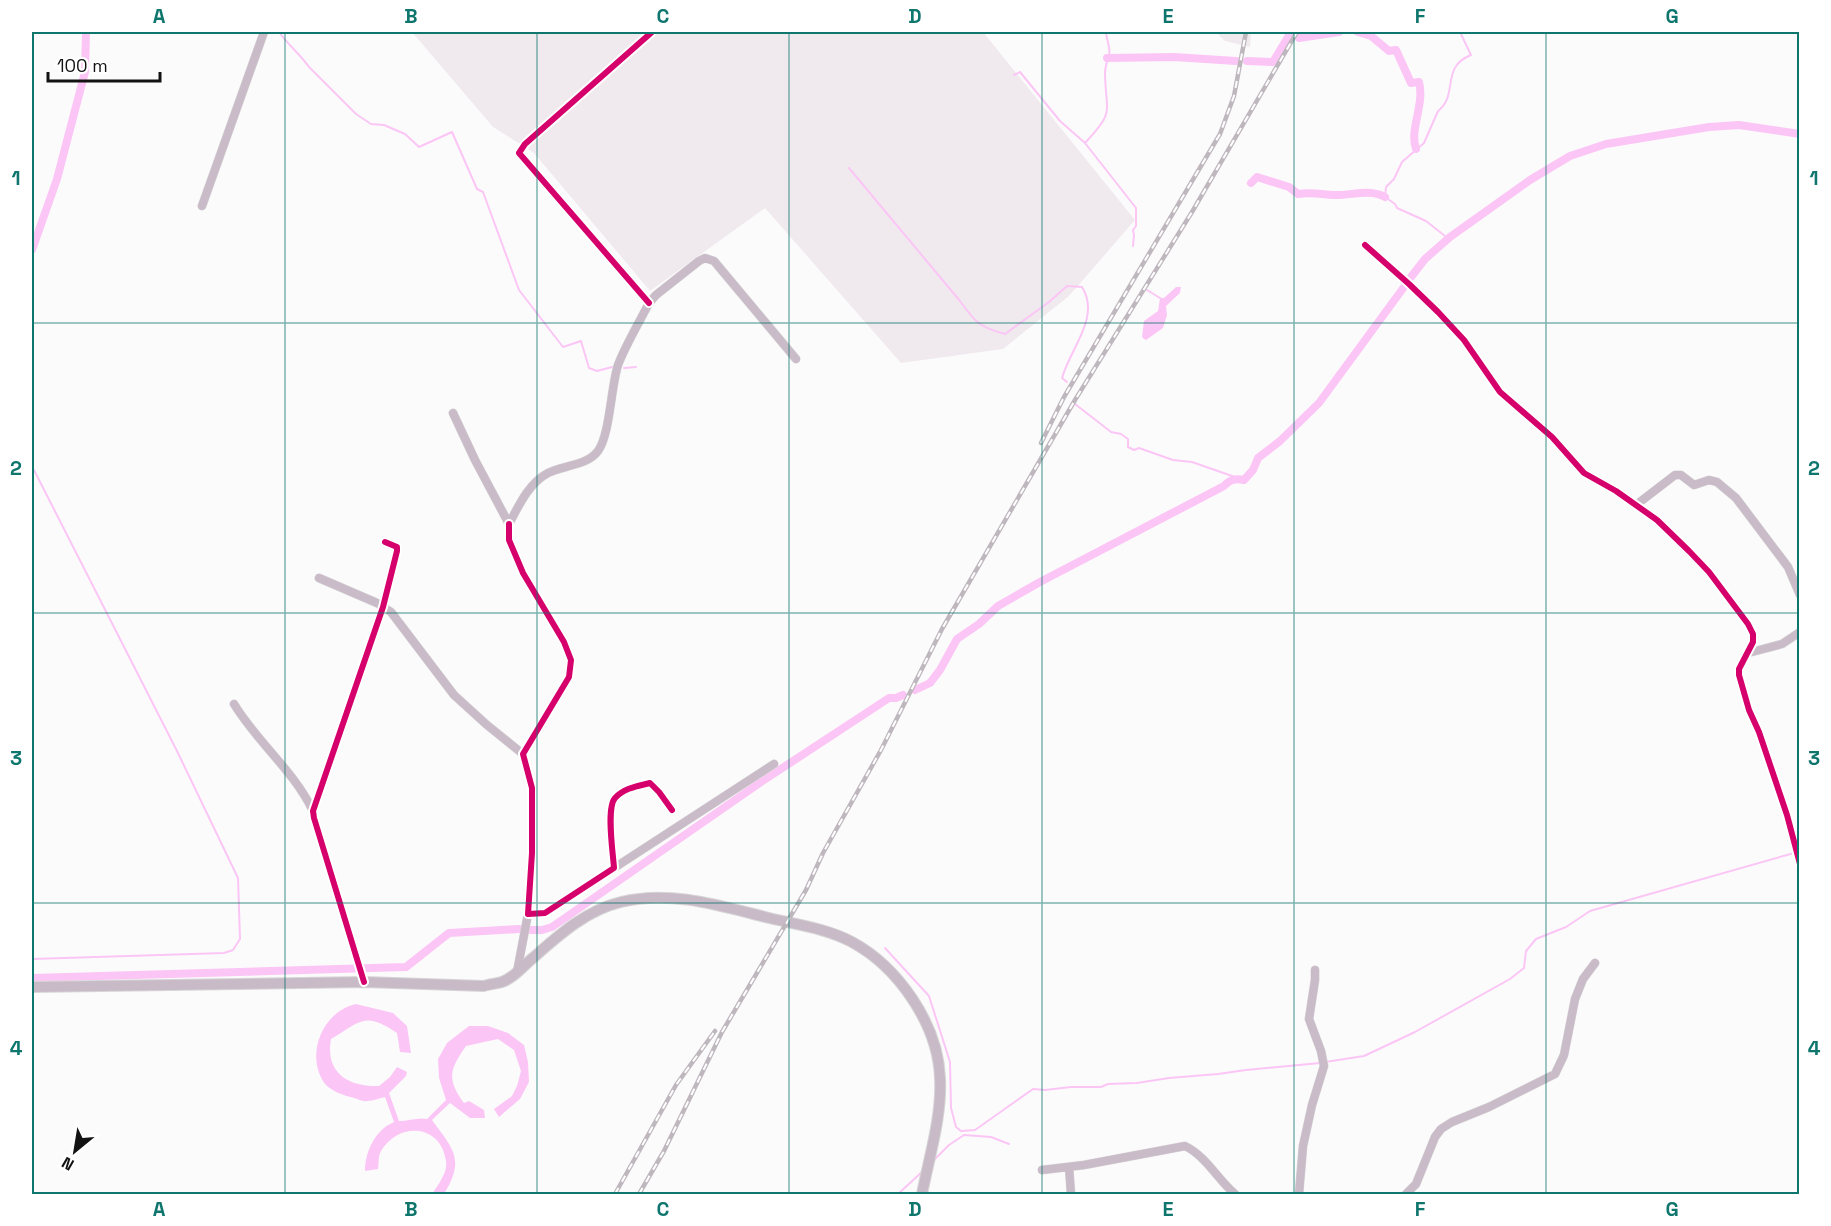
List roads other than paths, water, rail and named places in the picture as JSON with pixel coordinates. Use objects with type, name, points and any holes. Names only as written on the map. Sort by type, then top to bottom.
[{"type":"main road","points":[[32,987],[364,982],[484,986],[503,982],[570,926],[588,915],[622,901],[669,897],[712,904],[832,934],[850,941],[884,965],[900,984],[928,1027],[937,1053],[940,1080],[940,1101],[922,1194]]},
{"type":"street","points":[[202,206],[264,32]]},
{"type":"street","points":[[649,303],[519,153],[525,144],[652,32]]},
{"type":"street","points":[[1365,245],[1444,319],[1464,340],[1500,392],[1552,436],[1584,473],[1616,491],[1657,520],[1709,572],[1748,624],[1753,634],[1753,642],[1739,669],[1739,675],[1749,710],[1759,732],[1787,815],[1800,864]]},
{"type":"street","points":[[509,524],[522,500],[537,480],[550,472],[581,462],[597,453],[601,447],[619,364],[649,303],[699,261],[709,258],[722,269],[796,359]]},
{"type":"street","points":[[453,413],[474,460],[509,524],[510,540],[523,573],[564,642],[571,660],[569,677],[523,754]]},
{"type":"street","points":[[1636,505],[1675,475],[1681,475],[1694,485],[1708,480],[1717,482],[1736,498],[1771,543],[1788,567],[1800,596]]},
{"type":"street","points":[[313,811],[383,607],[397,551],[397,547],[385,542]]},
{"type":"street","points":[[319,578],[391,612],[454,695],[523,754],[532,788],[532,853],[528,914],[517,972]]},
{"type":"street","points":[[1748,653],[1782,644],[1800,632]]},
{"type":"street","points":[[234,704],[253,733],[307,797],[364,982]]},
{"type":"street","points":[[528,914],[545,913],[774,764]]},
{"type":"street","points":[[614,868],[610,807],[615,798],[628,789],[650,783],[672,810]]},
{"type":"street","points":[[1406,1194],[1416,1184],[1435,1137],[1441,1129],[1555,1074],[1564,1055],[1575,999],[1584,979],[1595,963]]},
{"type":"street","points":[[1299,1194],[1303,1146],[1324,1066],[1309,1019],[1315,970]]},
{"type":"street","points":[[1042,1170],[1185,1146],[1204,1161],[1235,1194]]},
{"type":"street","points":[[1069,1167],[1071,1194]]},
{"type":"waterway","points":[[32,250],[57,179],[85,72],[86,32]]},
{"type":"waterway","points":[[279,32],[309,67],[356,114],[371,124],[384,125],[405,134],[419,147],[452,132],[477,189],[483,192],[519,290],[563,347],[581,341],[589,368],[597,371],[612,367]]},
{"type":"waterway","points":[[1106,32],[1109,47],[1105,71],[1107,112],[1101,124],[1085,143],[1136,208],[1133,246]]},
{"type":"waterway","points":[[1247,61],[1273,62],[1291,32]]},
{"type":"waterway","points":[[1299,38],[1339,32]]},
{"type":"waterway","points":[[1358,32],[1371,36],[1389,51],[1396,50],[1411,83],[1419,82],[1420,99],[1414,133],[1416,149]]},
{"type":"waterway","points":[[1445,236],[1426,221],[1397,208],[1385,197],[1386,187],[1394,179],[1402,162],[1424,143],[1438,111],[1448,97],[1452,74],[1456,67],[1471,55],[1460,32]]},
{"type":"waterway","points":[[1107,58],[1174,57],[1236,61]]},
{"type":"waterway","points":[[1014,75],[1020,72],[1060,121],[1085,143]]},
{"type":"waterway","points":[[1411,277],[1425,259],[1450,237],[1530,180],[1570,156],[1606,144],[1709,127],[1739,125],[1800,134]]},
{"type":"waterway","points":[[849,168],[970,314],[983,326],[1005,334],[1067,286],[1082,287],[1087,298],[1088,310],[1082,333],[1062,378],[1067,382]]},
{"type":"waterway","points":[[1251,183],[1257,177],[1289,187],[1298,194],[1372,193],[1385,197]]},
{"type":"waterway","points":[[915,690],[930,683],[957,639],[979,624],[998,606],[1230,481],[1244,480],[1253,470],[1258,458],[1280,441],[1319,403],[1404,287]]},
{"type":"waterway","points":[[1147,290],[1160,298]]},
{"type":"waterway","points":[[624,368],[636,367]]},
{"type":"waterway","points":[[1075,404],[1111,432],[1121,434],[1128,439],[1128,447],[1134,450],[1139,448],[1173,460],[1192,462],[1235,477]]},
{"type":"waterway","points":[[32,959],[224,953],[233,950],[240,939],[238,878],[177,751],[34,470]]},
{"type":"waterway","points":[[531,930],[552,927],[761,782],[889,698],[903,695]]},
{"type":"waterway","points":[[1325,1062],[1364,1056],[1415,1032],[1510,979],[1524,968],[1526,951],[1536,939],[1566,927],[1590,911],[1794,853]]},
{"type":"waterway","points":[[32,978],[406,967],[449,933],[519,929]]},
{"type":"waterway","points":[[885,948],[929,996],[950,1062],[951,1108],[956,1127],[961,1131],[975,1130],[1033,1089],[1101,1087],[1108,1084],[1137,1083],[1320,1063]]},
{"type":"waterway","points":[[933,1161],[949,1145],[964,1135],[991,1137],[1009,1144]]},
{"type":"waterway","points":[[898,1194],[923,1171]]},
{"type":"railway","points":[[1041,443],[1064,397],[1220,134],[1234,96],[1246,32]]},
{"type":"railway","points":[[639,1194],[664,1151],[722,1032],[806,890],[823,853],[881,750],[942,629],[1075,400],[1192,212],[1297,32]]},
{"type":"railway","points":[[615,1194],[676,1085],[715,1031]]}]
